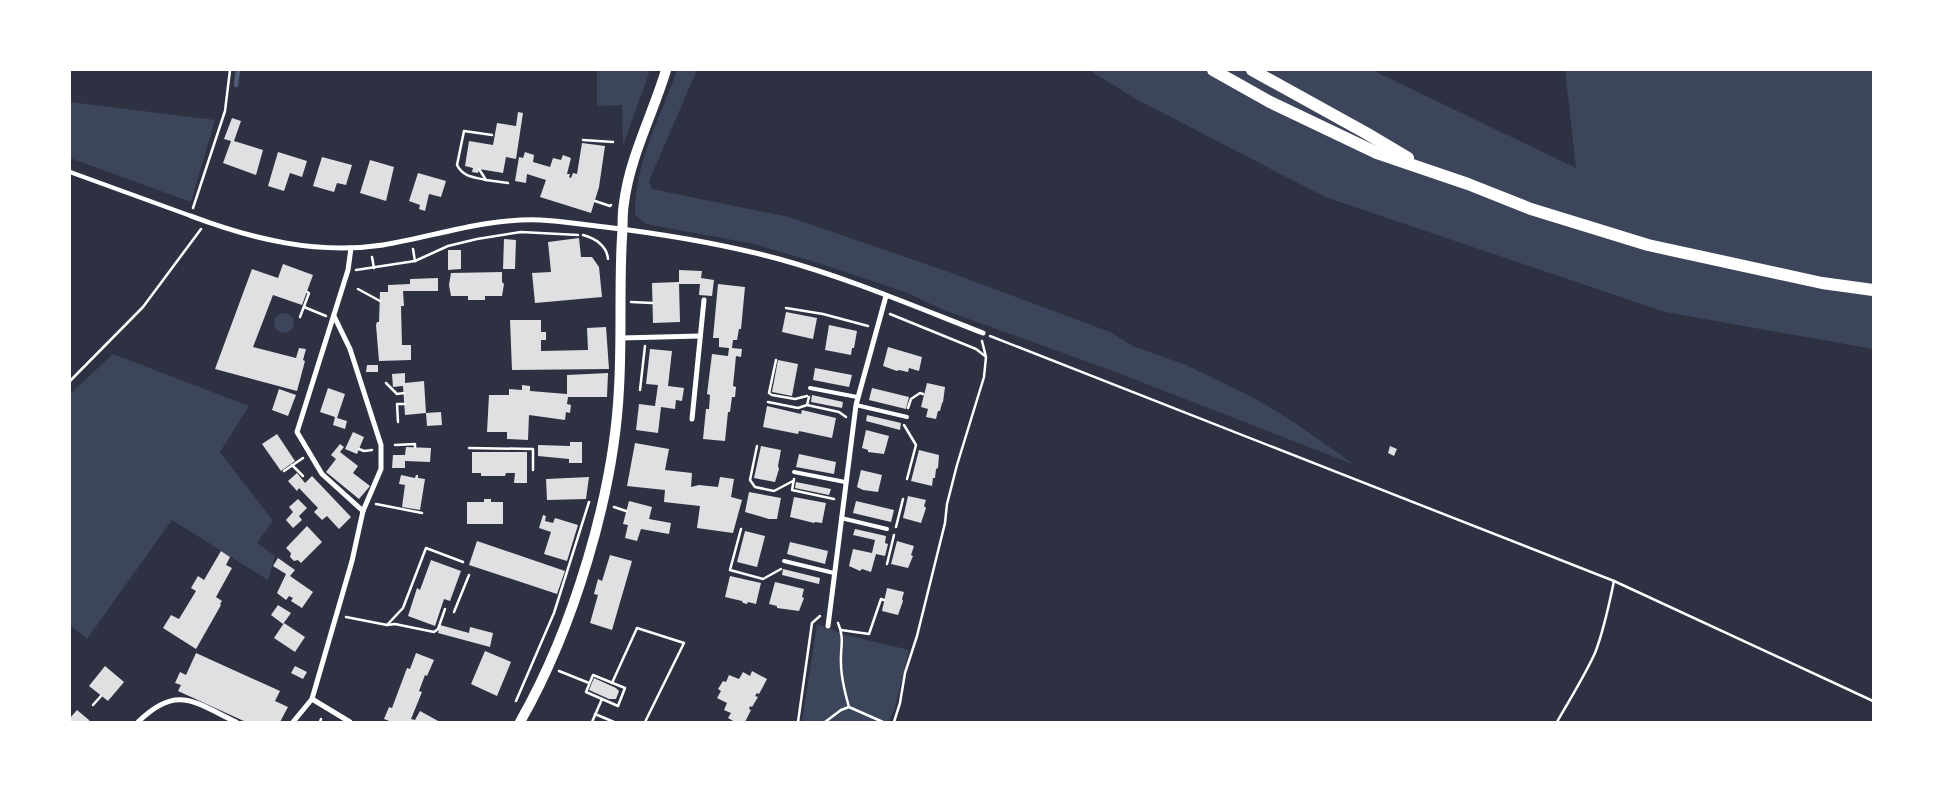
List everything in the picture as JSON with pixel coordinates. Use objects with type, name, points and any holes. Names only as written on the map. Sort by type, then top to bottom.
[{"type":"highway","points":[[1213,70],[1270,102],[1377,153],[1427,169],[1531,209],[1648,245],[1804,279],[1873,290]]},
{"type":"highway","points":[[1252,70],[1427,169]]},
{"type":"main road","points":[[520,722],[543,675],[566,620],[600,509],[616,429],[621,338],[624,201],[640,140],[666,70]]},
{"type":"street","points":[[191,216],[273,241],[322,248],[351,248],[406,241],[477,225],[541,220],[660,234],[778,259],[886,296],[983,334]]},
{"type":"street","points":[[351,248],[348,270],[331,316],[297,432],[322,474],[363,511]]},
{"type":"street","points":[[828,626],[857,397],[886,296]]},
{"type":"street","points":[[692,419],[704,300]]},
{"type":"street","points":[[294,722],[312,699],[352,561],[363,511],[381,469],[382,445],[350,349],[331,316]]},
{"type":"street","points":[[621,338],[700,336]]},
{"type":"street","points":[[138,722],[162,703],[177,699],[193,702],[236,722]]},
{"type":"street","points":[[312,699],[350,722]]},
{"type":"lane","points":[[70,172],[191,216]]},
{"type":"lane","points":[[810,388],[857,397]]},
{"type":"lane","points":[[856,405],[906,417]]},
{"type":"lane","points":[[795,473],[845,482]]},
{"type":"lane","points":[[841,518],[887,529]]},
{"type":"lane","points":[[784,561],[834,573]]},
{"type":"path","points":[[191,216],[225,112],[230,70]]},
{"type":"path","points":[[492,135],[468,130],[463,132],[457,165],[463,174],[508,183]]},
{"type":"path","points":[[584,140],[613,142]]},
{"type":"path","points":[[479,169],[486,180]]},
{"type":"path","points":[[595,201],[610,206]]},
{"type":"path","points":[[70,380],[143,306],[206,222]]},
{"type":"path","points":[[348,270],[415,261],[448,246],[521,232],[588,237],[600,244],[608,253],[608,266]]},
{"type":"path","points":[[413,249],[415,261]]},
{"type":"path","points":[[372,257],[374,268]]},
{"type":"path","points":[[358,289],[380,301]]},
{"type":"path","points":[[300,317],[309,293],[306,292]]},
{"type":"path","points":[[621,302],[652,303]]},
{"type":"path","points":[[304,307],[331,316]]},
{"type":"path","points":[[786,308],[823,314],[877,328]]},
{"type":"path","points":[[882,311],[976,349],[986,356]]},
{"type":"path","points":[[894,722],[900,703],[905,673],[917,636],[943,532],[947,504],[981,386],[986,356],[982,344],[983,334],[1614,581],[1873,701]]},
{"type":"path","points":[[640,390],[645,346]]},
{"type":"path","points":[[776,360],[769,393],[800,399],[810,393],[807,405]]},
{"type":"path","points":[[386,383],[397,394],[404,393]]},
{"type":"path","points":[[906,417],[911,398],[923,394]]},
{"type":"path","points":[[768,402],[798,408],[807,405],[839,412],[853,422]]},
{"type":"path","points":[[398,422],[397,404],[405,404]]},
{"type":"path","points":[[898,415],[916,445],[907,479]]},
{"type":"path","points":[[395,445],[416,444],[416,447]]},
{"type":"path","points":[[758,446],[750,480],[754,487],[774,491],[794,480]]},
{"type":"path","points":[[469,448],[533,449],[533,470]]},
{"type":"path","points":[[284,471],[304,457]]},
{"type":"path","points":[[292,465],[303,476]]},
{"type":"path","points":[[795,473],[792,490],[843,501]]},
{"type":"path","points":[[513,707],[554,613],[570,568],[591,494]]},
{"type":"path","points":[[372,504],[422,513]]},
{"type":"path","points":[[610,506],[626,511]]},
{"type":"path","points":[[741,529],[730,570],[763,578],[792,563]]},
{"type":"path","points":[[387,625],[403,608],[426,548],[463,562]]},
{"type":"path","points":[[454,612],[469,575]]},
{"type":"path","points":[[1557,722],[1584,677],[1595,651],[1604,624],[1614,581]]},
{"type":"path","points":[[841,630],[868,634],[881,599],[884,600]]},
{"type":"path","points":[[798,722],[812,623],[830,606],[843,633],[840,663],[849,707]]},
{"type":"path","points":[[340,615],[434,632],[438,629],[445,609]]},
{"type":"path","points":[[612,683],[637,628],[684,643],[645,722]]},
{"type":"path","points":[[553,668],[590,683]]},
{"type":"path","points":[[593,675],[625,688],[618,706],[586,692],[590,683],[593,675]]},
{"type":"path","points":[[94,705],[101,696]]},
{"type":"path","points":[[592,722],[602,699]]},
{"type":"path","points":[[825,722],[841,710],[849,707],[883,722]]},
{"type":"path","points":[[596,714],[614,722]]},
{"type":"shaded area","points":[[597,70],[650,70],[623,146],[622,105],[597,106]]},
{"type":"shaded area","points":[[677,70],[697,70],[649,181],[652,189],[789,217],[949,272],[1110,332],[1133,346],[1186,365],[1256,399],[1295,423],[1355,465],[1118,373],[941,309],[908,293],[754,244],[646,224],[635,215],[639,177],[650,141]]},
{"type":"shaded area","points":[[1089,70],[1372,70],[1576,168],[1565,70],[1873,70],[1873,349],[1665,312],[1325,197],[1136,99]]},
{"type":"shaded area","points":[[70,102],[215,120],[191,202],[70,158]]},
{"type":"shaded area","points":[[284,313],[291,316],[294,323],[291,330],[284,333],[277,330],[274,323],[277,316]]},
{"type":"shaded area","points":[[113,354],[249,406],[220,452],[273,521],[257,543],[275,556],[268,580],[172,520],[87,639],[70,625],[70,394]]},
{"type":"shaded area","points":[[817,624],[846,635],[909,650],[895,708],[888,722],[802,722]]},
{"type":"building","points":[[518,112],[523,113],[516,159],[506,157],[503,173],[479,169],[478,173],[472,172],[473,168],[465,166],[469,141],[493,145],[497,123],[516,126]]},
{"type":"building","points":[[232,118],[241,121],[234,141],[263,150],[256,175],[223,163],[231,141],[224,139]]},
{"type":"building","points":[[582,143],[605,146],[599,187],[591,213],[540,197],[546,180],[527,174],[526,183],[515,181],[519,157],[523,158],[525,152],[534,155],[533,162],[550,167],[553,158],[561,160],[563,155],[571,158],[567,174],[570,174],[569,177],[571,178],[573,173],[577,174]]},
{"type":"building","points":[[278,152],[307,161],[302,177],[290,173],[284,191],[268,186]]},
{"type":"building","points":[[322,157],[352,165],[346,185],[337,183],[334,192],[313,186]]},
{"type":"building","points":[[370,160],[394,167],[386,201],[360,193]]},
{"type":"building","points":[[418,173],[446,181],[441,197],[429,194],[425,211],[419,209],[420,205],[409,201]]},
{"type":"building","points":[[579,238],[581,257],[592,257],[599,267],[602,297],[535,303],[532,273],[551,272],[548,242]]},
{"type":"building","points":[[504,239],[516,240],[515,269],[503,269]]},
{"type":"building","points":[[448,250],[461,250],[461,269],[448,270]]},
{"type":"building","points":[[283,264],[313,275],[302,305],[273,295],[253,347],[296,358],[299,348],[306,349],[303,360],[305,361],[297,391],[215,369],[252,269],[278,278]]},
{"type":"building","points":[[679,270],[702,271],[701,278],[714,280],[712,296],[699,295],[700,284],[679,284],[680,322],[653,323],[652,283],[679,282]]},
{"type":"building","points":[[502,272],[502,282],[504,284],[502,296],[485,296],[485,300],[468,300],[468,296],[451,296],[449,285],[451,273]]},
{"type":"building","points":[[438,278],[438,291],[403,291],[404,306],[401,306],[402,345],[411,345],[411,360],[379,361],[376,325],[379,322],[380,292],[388,292],[388,285],[410,284],[410,279]]},
{"type":"building","points":[[718,284],[745,287],[741,329],[739,329],[737,340],[733,340],[732,348],[742,349],[741,357],[736,356],[733,386],[736,387],[735,397],[732,397],[730,412],[728,412],[725,441],[703,439],[706,409],[709,409],[710,395],[707,394],[712,354],[728,356],[729,348],[719,347],[719,338],[713,338]]},
{"type":"building","points":[[786,312],[817,318],[813,339],[782,332]]},
{"type":"building","points":[[510,320],[541,320],[541,332],[546,332],[546,340],[541,340],[541,351],[588,350],[587,328],[606,327],[609,369],[512,370]]},
{"type":"building","points":[[829,325],[857,331],[851,355],[825,350]]},
{"type":"building","points":[[888,347],[922,357],[919,371],[909,368],[908,372],[897,371],[883,366]]},
{"type":"building","points":[[650,349],[672,351],[668,386],[684,388],[682,401],[676,400],[675,409],[661,407],[658,433],[636,430],[639,404],[655,406],[658,385],[646,384]]},
{"type":"building","points":[[778,360],[798,364],[792,396],[772,392]]},
{"type":"building","points":[[367,365],[378,365],[378,372],[366,372]]},
{"type":"building","points":[[815,368],[852,375],[849,387],[813,380]]},
{"type":"building","points":[[405,373],[405,383],[424,381],[426,413],[405,415],[403,386],[393,387],[392,374]]},
{"type":"building","points":[[608,373],[607,397],[568,397],[567,404],[571,405],[570,413],[566,412],[565,420],[529,415],[528,440],[507,439],[507,432],[487,432],[489,395],[509,395],[509,389],[522,390],[522,385],[530,386],[530,391],[567,394],[567,375]]},
{"type":"building","points":[[927,383],[945,387],[943,402],[936,419],[926,417],[928,409],[921,407]]},
{"type":"building","points":[[328,388],[345,394],[337,418],[347,421],[345,429],[333,425],[335,417],[320,412]]},
{"type":"building","points":[[872,388],[909,397],[906,409],[869,400]]},
{"type":"building","points":[[279,389],[296,395],[288,416],[272,410]]},
{"type":"building","points":[[812,395],[843,402],[842,408],[811,402]]},
{"type":"building","points":[[767,406],[801,414],[802,410],[836,418],[832,438],[799,431],[798,434],[763,427]]},
{"type":"building","points":[[441,412],[442,425],[427,426],[426,413]]},
{"type":"building","points":[[867,415],[901,423],[900,430],[866,421]]},
{"type":"building","points":[[866,430],[889,436],[884,454],[868,452],[868,450],[862,448]]},
{"type":"building","points":[[353,432],[364,437],[357,454],[345,449]]},
{"type":"building","points":[[277,434],[295,461],[281,471],[262,444]]},
{"type":"building","points":[[570,442],[582,442],[582,463],[569,463],[569,459],[538,456],[538,445],[570,446]]},
{"type":"building","points":[[635,443],[669,449],[665,470],[692,473],[691,487],[699,485],[718,487],[720,477],[734,479],[731,497],[742,500],[733,533],[697,528],[700,506],[664,502],[665,490],[627,486]]},
{"type":"building","points":[[340,444],[344,447],[340,452],[358,466],[353,473],[370,486],[359,499],[326,472],[336,459],[331,455]]},
{"type":"building","points":[[761,446],[781,450],[779,469],[775,482],[754,478]]},
{"type":"building","points":[[1390,446],[1397,449],[1394,456],[1388,453]]},
{"type":"building","points":[[406,447],[431,448],[430,462],[405,461],[405,468],[392,468],[393,455],[405,455]]},
{"type":"building","points":[[919,450],[939,455],[938,468],[936,469],[935,478],[933,478],[932,486],[911,481]]},
{"type":"building","points":[[472,452],[527,452],[527,483],[514,483],[515,473],[506,473],[505,476],[481,476],[481,473],[472,473]]},
{"type":"building","points":[[799,454],[836,462],[834,474],[796,467]]},
{"type":"building","points":[[861,470],[882,475],[878,492],[863,490],[857,487]]},
{"type":"building","points":[[297,473],[305,483],[312,476],[351,517],[339,529],[327,516],[322,520],[314,512],[318,508],[299,488],[297,491],[288,481]]},
{"type":"building","points":[[401,475],[415,478],[418,475],[418,478],[425,479],[420,510],[402,507],[405,485],[399,484]]},
{"type":"building","points":[[589,477],[586,499],[547,500],[546,479]]},
{"type":"building","points":[[796,482],[831,489],[829,495],[795,488]]},
{"type":"building","points":[[749,492],[781,498],[777,519],[769,519],[745,512]]},
{"type":"building","points":[[908,496],[926,500],[924,506],[926,508],[921,523],[903,518]]},
{"type":"building","points":[[794,497],[826,503],[822,523],[790,517]]},
{"type":"building","points":[[298,499],[307,508],[299,516],[302,520],[293,528],[286,520],[293,512],[289,507]]},
{"type":"building","points":[[484,499],[491,499],[491,502],[503,502],[503,524],[467,524],[467,502],[484,502]]},
{"type":"building","points":[[629,501],[652,507],[649,519],[671,523],[669,534],[641,529],[637,541],[625,538],[628,525],[623,524]]},
{"type":"building","points":[[856,501],[894,510],[891,522],[853,513]]},
{"type":"building","points":[[543,515],[546,516],[545,521],[553,523],[555,518],[578,525],[567,561],[544,554],[551,532],[539,528]]},
{"type":"building","points":[[307,526],[322,542],[301,563],[298,560],[294,561],[290,557],[291,553],[286,548]]},
{"type":"building","points":[[855,529],[886,536],[885,543],[888,544],[885,556],[876,554],[871,572],[862,569],[860,571],[849,566],[853,549],[872,553],[875,540],[853,535]]},
{"type":"building","points":[[745,531],[765,536],[757,567],[737,562]]},
{"type":"building","points":[[477,541],[565,571],[557,594],[469,565]]},
{"type":"building","points":[[897,541],[914,546],[911,555],[913,556],[908,568],[891,564]]},
{"type":"building","points":[[790,542],[828,551],[825,564],[787,554]]},
{"type":"building","points":[[221,551],[230,557],[226,565],[232,568],[216,597],[222,601],[221,605],[196,649],[163,628],[171,615],[179,619],[196,591],[191,588],[198,576],[204,580]]},
{"type":"building","points":[[610,555],[632,561],[612,630],[590,623],[598,595],[594,594],[598,579],[602,581]]},
{"type":"building","points":[[278,558],[295,570],[290,576],[313,592],[302,608],[291,601],[293,598],[289,596],[286,600],[277,593],[286,574],[273,566]]},
{"type":"building","points":[[431,560],[461,571],[450,601],[444,599],[435,626],[408,616],[417,588],[420,590]]},
{"type":"building","points":[[783,569],[820,578],[819,584],[782,575]]},
{"type":"building","points":[[730,576],[761,583],[756,604],[748,602],[747,604],[725,597]]},
{"type":"building","points":[[775,582],[804,589],[802,597],[804,598],[799,611],[777,608],[777,606],[769,604]]},
{"type":"building","points":[[887,588],[904,592],[898,615],[882,611]]},
{"type":"building","points":[[278,605],[291,613],[283,624],[271,615]]},
{"type":"building","points":[[284,623],[305,637],[295,652],[274,638]]},
{"type":"building","points":[[440,625],[469,633],[470,627],[493,633],[490,647],[438,633]]},
{"type":"building","points":[[485,651],[511,662],[497,696],[471,684]]},
{"type":"building","points":[[196,653],[280,691],[275,701],[288,707],[280,722],[246,722],[178,691],[181,685],[175,683],[180,672],[186,675]]},
{"type":"building","points":[[416,653],[434,660],[427,676],[425,675],[419,691],[422,692],[411,719],[415,720],[420,711],[440,722],[392,722],[384,719],[389,707],[392,708],[407,668],[410,669]]},
{"type":"building","points":[[105,666],[124,682],[108,701],[89,686]]},
{"type":"building","points":[[295,666],[307,672],[303,679],[291,673]]},
{"type":"building","points":[[752,671],[767,679],[759,694],[757,693],[755,696],[758,697],[752,707],[750,706],[749,709],[751,710],[745,722],[735,722],[728,718],[731,713],[724,710],[727,703],[717,698],[721,691],[718,689],[723,681],[726,682],[729,675],[739,679],[743,672],[750,676]]},
{"type":"building","points":[[594,678],[616,688],[619,691],[616,699],[609,699],[589,690]]},
{"type":"building","points":[[77,710],[90,722],[70,722],[70,718]]},
{"type":"waterway","points":[[236,85],[238,70]]}]
